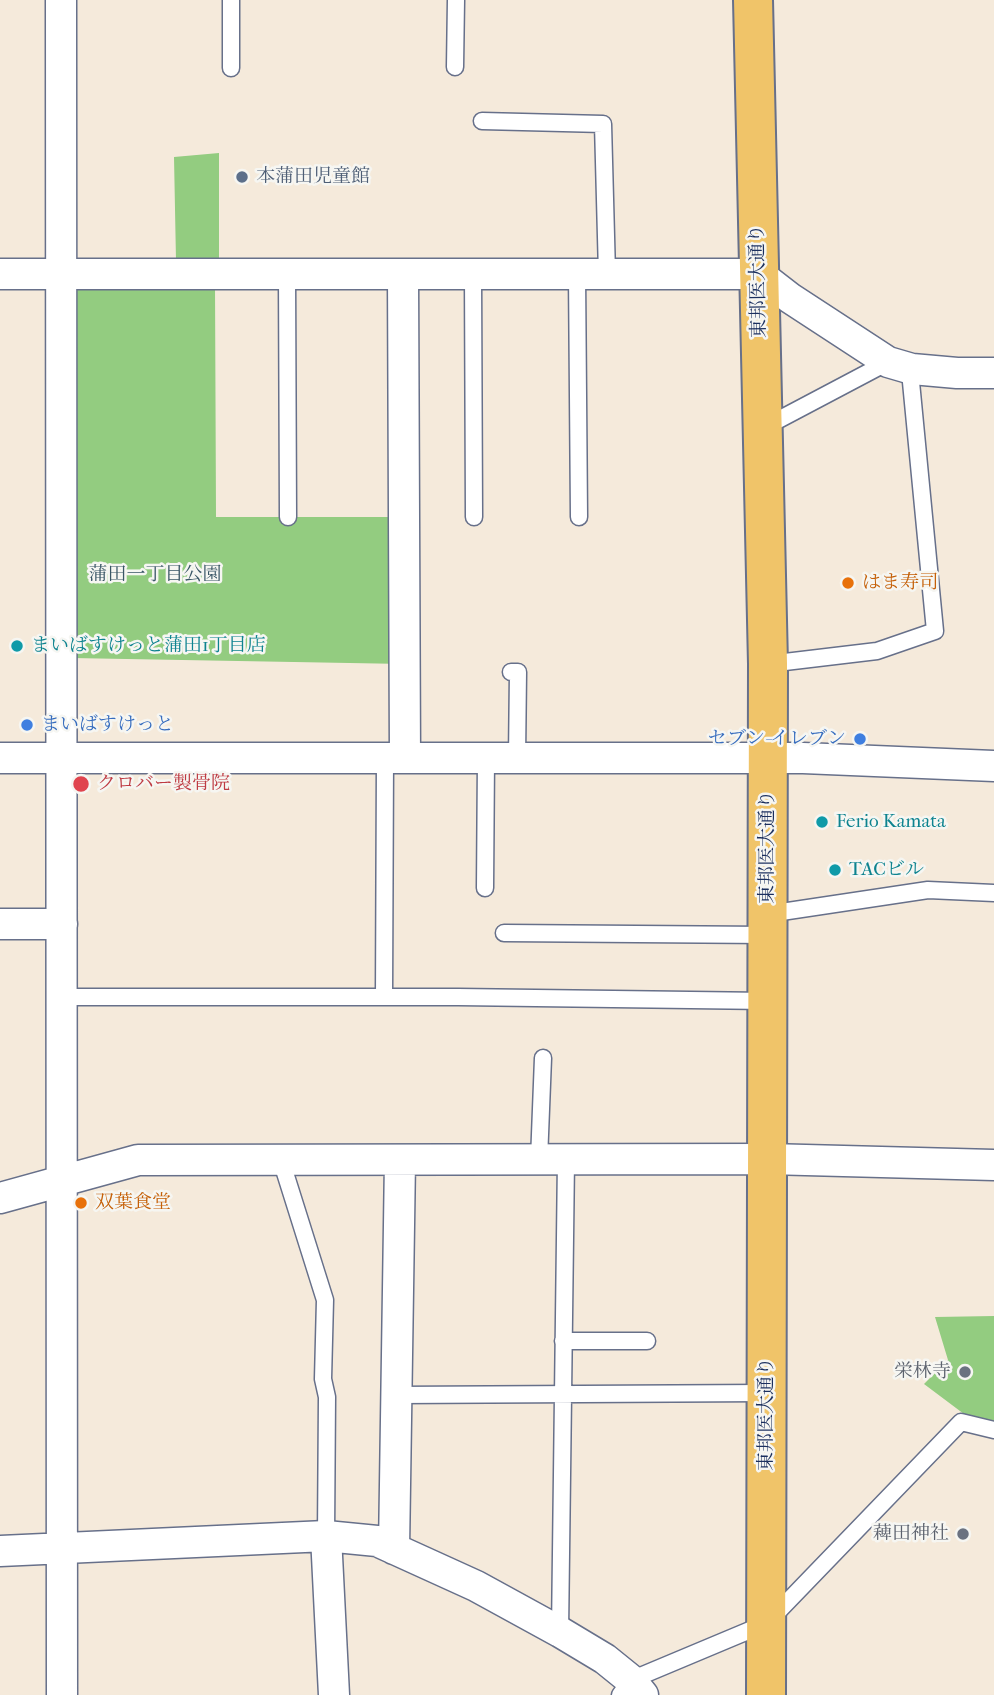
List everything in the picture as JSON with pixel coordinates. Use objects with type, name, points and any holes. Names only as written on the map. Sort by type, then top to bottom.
[{"type":"main road","name":"東邦医大通り","points":[[753,0],[768,664],[766,1695]]},
{"type":"street","points":[[61,0],[62,1180],[58,1471],[68,1584],[62,1695]]},
{"type":"street","points":[[0,274],[759,274],[790,298],[900,366],[994,373]]},
{"type":"street","points":[[395,758],[403,274]]},
{"type":"street","points":[[0,758],[250,763],[395,758],[768,758],[994,765]]},
{"type":"street","points":[[0,924],[62,924]]},
{"type":"street","points":[[0,1198],[138,1160],[768,1159],[994,1165]]},
{"type":"street","points":[[394,1549],[400,1160]]},
{"type":"street","points":[[326,1536],[334,1695]]},
{"type":"street","points":[[0,1551],[326,1536],[377,1541],[477,1586],[561,1632],[605,1659],[631,1690]]},
{"type":"lane","points":[[231,68],[232,0]]},
{"type":"lane","points":[[454,67],[456,0]]},
{"type":"lane","points":[[482,121],[603,124],[607,274]]},
{"type":"lane","points":[[287,274],[288,517]]},
{"type":"lane","points":[[473,274],[474,517]]},
{"type":"lane","points":[[577,274],[579,517]]},
{"type":"lane","points":[[761,430],[900,366],[911,382],[934,631],[877,651],[768,664]]},
{"type":"lane","points":[[511,672],[518,672],[517,758]]},
{"type":"lane","points":[[384,997],[395,758]]},
{"type":"lane","points":[[485,888],[486,758]]},
{"type":"lane","points":[[504,933],[768,924],[928,890],[994,893]]},
{"type":"lane","points":[[62,997],[768,1001]]},
{"type":"lane","points":[[543,1058],[564,1341],[561,1632]]},
{"type":"lane","points":[[281,1160],[325,1300],[323,1379],[327,1397],[326,1536]]},
{"type":"lane","points":[[564,1341],[647,1341]]},
{"type":"lane","points":[[397,1395],[766,1393]]},
{"type":"lane","points":[[631,1690],[767,1623],[961,1422],[994,1430]]},
{"type":"green space","points":[[219,153],[219,260],[176,261],[174,157]]},
{"type":"green space","name":"蒲田一丁目公園","points":[[215,284],[216,517],[404,517],[405,664],[71,658],[70,295],[80,286]]},
{"type":"green space","name":"栄林寺","points":[[994,1316],[994,1421],[964,1414],[924,1384],[948,1360],[935,1317]]},
{"type":"place","name":"本蒲田児童館","points":[[242,177]]},
{"type":"place","name":"はま寿司","points":[[848,583]]},
{"type":"place","name":"まいばすけっと蒲田1丁目店","points":[[17,646]]},
{"type":"place","name":"まいばすけっと","points":[[27,725]]},
{"type":"place","name":"セブン-イレブン","points":[[860,739]]},
{"type":"place","name":"クロバー製骨院","points":[[81,784]]},
{"type":"place","name":"Ferio Kamata","points":[[822,822]]},
{"type":"place","name":"TACビル","points":[[835,870]]},
{"type":"place","name":"双葉食堂","points":[[81,1203]]},
{"type":"place","name":"栄林寺","points":[[965,1372]]},
{"type":"place","name":"薭田神社","points":[[963,1534]]}]
